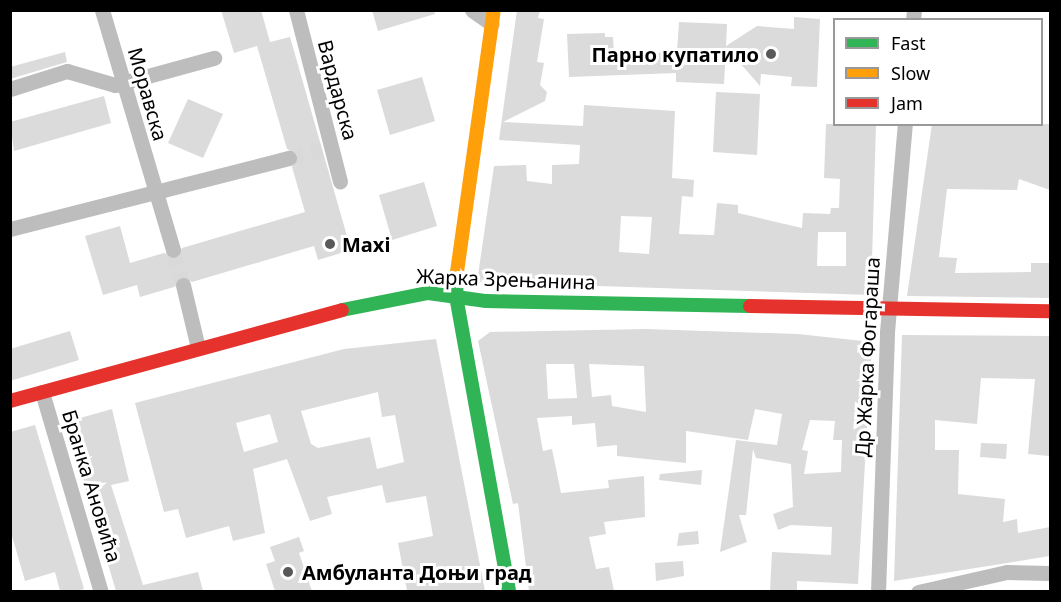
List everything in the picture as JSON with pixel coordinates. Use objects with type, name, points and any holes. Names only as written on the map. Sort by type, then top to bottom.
[{"type":"street","name":"Моравска","points":[[102,10],[173,250]]},
{"type":"street","name":"Вардарска","points":[[296,10],[327,149],[340,181]]},
{"type":"street","points":[[472,10],[493,17],[457,257],[456,296],[509,591]]},
{"type":"street","points":[[10,88],[67,71],[123,84],[214,58]]},
{"type":"street","name":"Др Жарка Фогараша","points":[[878,591],[889,307],[904,126]]},
{"type":"street","points":[[10,229],[154,190],[289,158]]},
{"type":"street","points":[[183,285],[198,348]]},
{"type":"street","name":"Жарка Зрењанина","points":[[10,401],[198,348],[391,298],[428,293],[486,301],[1050,311]]},
{"type":"street","name":"Бранка Ановића","points":[[42,392],[101,591]]},
{"type":"street","points":[[918,591],[1007,572],[1050,573]]},
{"type":"building","points":[[221,10],[261,10],[270,42],[290,37],[351,250],[318,260],[314,246],[192,282],[180,276],[174,287],[140,297],[137,285],[103,295],[85,236],[120,226],[130,263],[164,253],[175,259],[182,248],[305,212],[292,167],[298,155],[287,149],[257,46],[234,53]]},
{"type":"building","points":[[372,10],[434,10],[435,14],[378,31]]},
{"type":"building","points":[[517,10],[540,10],[538,18],[544,19],[537,62],[544,63],[540,85],[547,92],[545,101],[503,122],[583,126],[584,105],[675,111],[672,178],[694,180],[693,197],[682,196],[679,234],[714,235],[717,203],[738,205],[738,213],[802,228],[803,213],[830,214],[831,208],[839,208],[840,179],[824,178],[826,124],[876,126],[871,295],[477,282],[494,166],[526,165],[527,181],[552,184],[552,165],[579,164],[580,145],[499,140]],"holes":[[[621,216],[652,217],[649,254],[619,252]],[[818,232],[846,232],[846,266],[817,266]]]},
{"type":"building","points":[[794,17],[820,19],[817,87],[791,86],[792,77],[761,74],[760,86],[726,47],[724,84],[676,82],[676,73],[569,77],[567,34],[605,33],[605,37],[613,37],[614,55],[677,52],[679,22],[727,24],[726,46],[757,26],[794,29]]},
{"type":"building","points":[[65,52],[67,62],[10,79],[10,67]]},
{"type":"building","points":[[422,77],[435,121],[390,135],[377,90]]},
{"type":"building","points":[[716,92],[760,94],[757,155],[713,152]]},
{"type":"building","points":[[104,96],[111,123],[14,151],[10,122]]},
{"type":"building","points":[[188,99],[223,114],[203,158],[168,143]]},
{"type":"building","points":[[1043,124],[1050,124],[1050,190],[1019,179],[1017,190],[947,189],[939,257],[957,258],[955,273],[1031,272],[1031,263],[1050,263],[1050,298],[907,296],[932,126],[1043,126]]},
{"type":"building","points":[[424,182],[437,226],[392,240],[379,195]]},
{"type":"building","points":[[646,329],[798,334],[872,342],[858,584],[797,581],[797,591],[770,591],[772,552],[831,555],[832,527],[791,525],[778,530],[773,514],[793,507],[791,464],[756,458],[753,449],[746,515],[739,515],[747,542],[720,552],[736,440],[777,445],[782,414],[755,409],[748,440],[686,431],[686,463],[617,456],[617,445],[597,447],[595,423],[572,425],[572,416],[537,418],[543,451],[552,449],[561,493],[609,488],[608,480],[644,476],[645,517],[604,522],[606,534],[589,537],[596,569],[609,567],[614,591],[529,591],[518,503],[513,504],[478,341],[490,332]],"holes":[[[546,364],[574,364],[577,398],[548,399]],[[589,364],[644,366],[646,412],[612,406],[611,395],[592,397]],[[810,420],[835,421],[833,440],[842,440],[841,472],[804,474],[808,451],[802,450]]]},
{"type":"building","points":[[70,331],[79,360],[10,381],[10,349]]},
{"type":"building","points":[[902,335],[1050,336],[1049,456],[1028,454],[1035,379],[981,378],[977,424],[935,420],[935,450],[959,450],[958,494],[1005,499],[1003,522],[1017,519],[1018,533],[1050,527],[1050,556],[894,581]]},
{"type":"building","points":[[436,339],[485,591],[407,591],[398,543],[433,536],[426,496],[386,503],[382,485],[327,497],[332,514],[310,521],[287,459],[253,469],[265,533],[233,541],[229,526],[186,538],[178,509],[164,512],[135,403],[344,349]],"holes":[[[378,392],[382,417],[395,415],[404,462],[377,469],[370,437],[318,448],[311,444],[301,411]],[[270,414],[278,442],[244,452],[236,423]]]},
{"type":"building","points":[[112,409],[129,481],[111,485],[143,585],[198,572],[203,591],[116,591],[66,422]]},
{"type":"building","points":[[35,425],[84,589],[60,591],[55,572],[25,581],[10,529],[10,432]]},
{"type":"building","points":[[981,443],[1007,444],[1006,459],[980,457]]},
{"type":"building","points":[[702,470],[701,485],[659,480],[660,474]]},
{"type":"building","points":[[698,531],[699,544],[677,546],[679,533]]},
{"type":"building","points":[[299,537],[304,551],[299,553],[312,591],[275,591],[266,564],[275,561],[270,547]]},
{"type":"building","points":[[683,561],[684,576],[656,581],[655,563]]},
{"type":"tunnel","points":[[289,158],[322,150]]},
{"type":"tunnel","points":[[173,250],[183,285]]},
{"type":"traffic: fast","points":[[457,272],[456,296],[509,592]]},
{"type":"traffic: fast","points":[[342,310],[428,293],[486,301],[750,306]]},
{"type":"traffic: slow","points":[[457,272],[494,10]]},
{"type":"traffic: jam","points":[[750,306],[1050,311]]},
{"type":"traffic: jam","points":[[10,401],[342,310]]},
{"type":"place","name":"Парно купатило","points":[[771,54]]},
{"type":"place","name":"Maxi","points":[[330,244]]},
{"type":"place","name":"Амбуланта Доњи град","points":[[288,572]]}]
